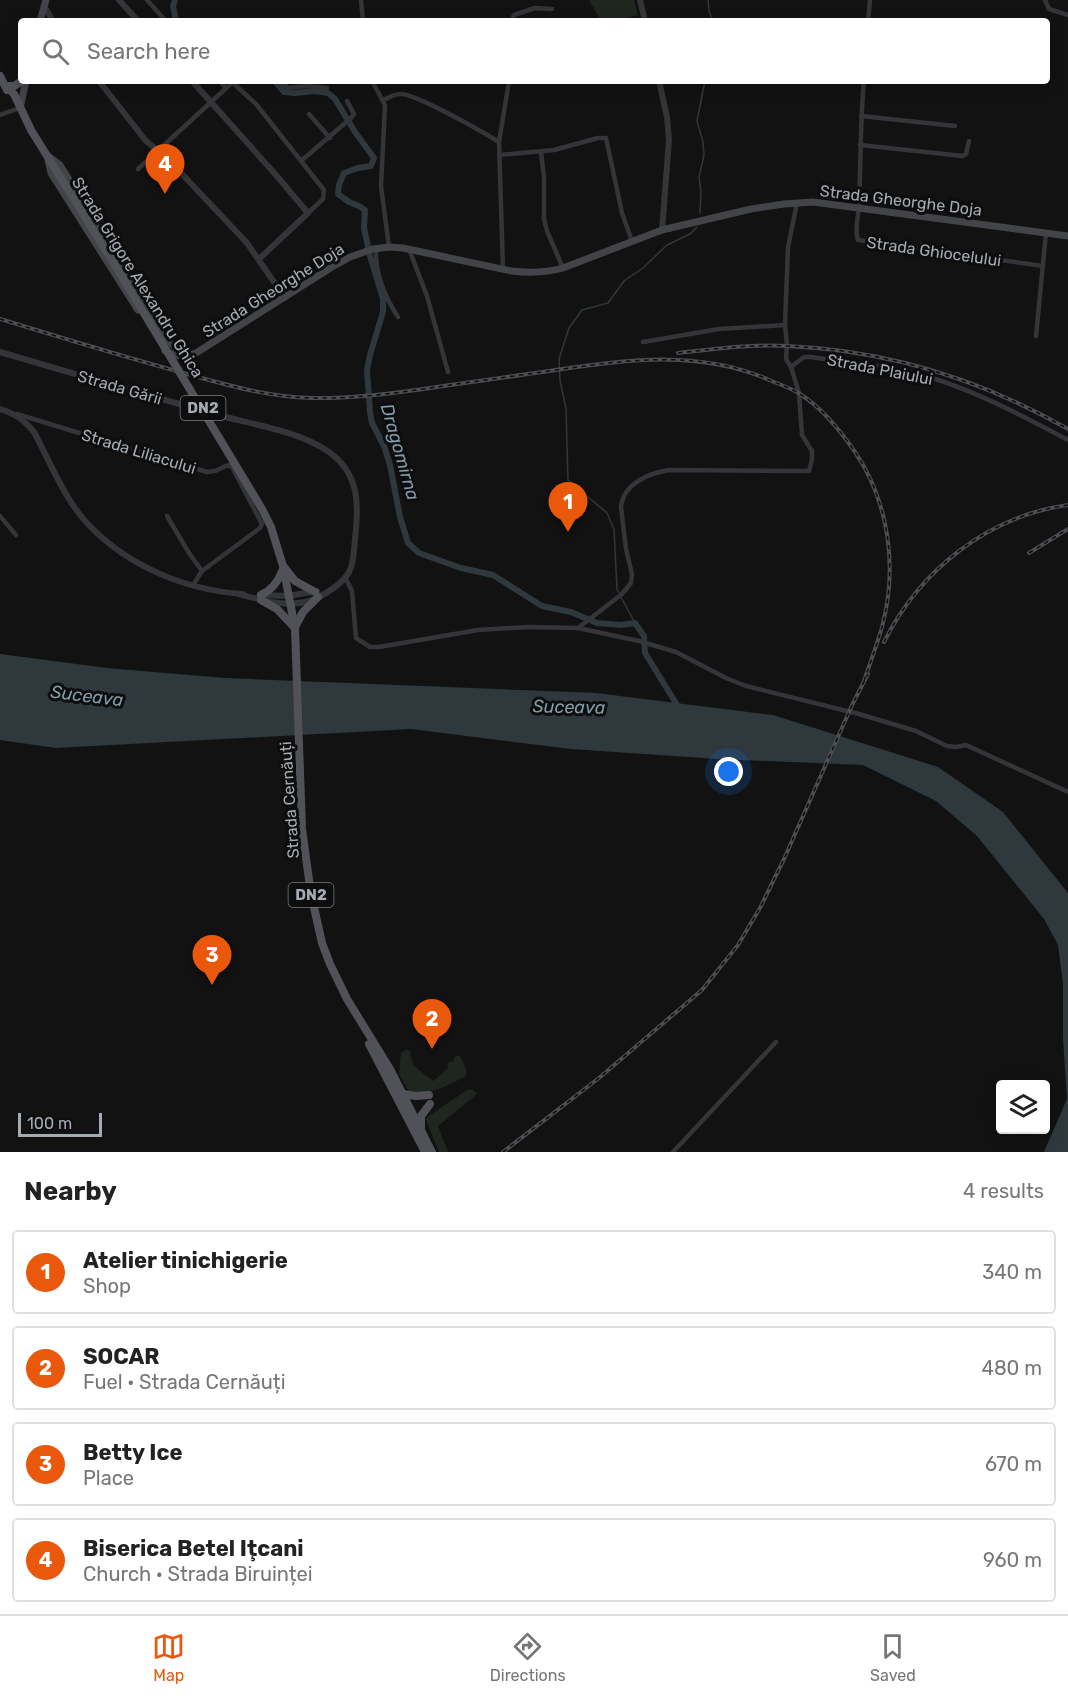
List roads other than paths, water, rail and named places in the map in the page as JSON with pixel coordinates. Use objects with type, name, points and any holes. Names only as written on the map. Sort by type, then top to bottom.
[{"type":"main road","points":[[41,18],[45,3]]},
{"type":"main road","name":"Strada Grigore Alexandru Ghica","points":[[0,76],[14,104],[20,108],[262,509],[271,527],[283,566],[295,628]]},
{"type":"main road","points":[[6,86],[18,84]]},
{"type":"main road","points":[[20,108],[24,84]]},
{"type":"main road","points":[[47,154],[51,172],[162,347],[168,353],[175,355],[186,356],[196,353]]},
{"type":"main road","points":[[47,154],[60,165],[168,340],[176,349],[196,353]]},
{"type":"main road","name":"Strada Gheorghe Doja","points":[[196,353],[332,267],[374,249],[390,247],[409,249],[502,270],[538,272],[562,268],[662,230],[751,209],[813,202],[1068,236]]},
{"type":"main road","points":[[283,566],[295,580],[317,594],[303,612],[295,628],[277,609],[261,597],[274,586],[283,566]]},
{"type":"main road","name":"Strada Cernăuți","points":[[295,628],[299,786],[303,839],[316,921],[324,949],[356,1021],[425,1152]]},
{"type":"main road","name":"Strada Cernăuți","points":[[347,999],[390,1070],[432,1152]]},
{"type":"main road","points":[[403,1094],[430,1099],[421,1116],[421,1128]]},
{"type":"street","points":[[119,0],[135,18]]},
{"type":"street","points":[[147,0],[163,18]]},
{"type":"street","points":[[361,0],[363,18]]},
{"type":"street","points":[[640,0],[644,18]]},
{"type":"street","points":[[868,18],[870,0]]},
{"type":"street","points":[[1045,1],[1049,9],[1068,15]]},
{"type":"street","points":[[45,3],[52,18]]},
{"type":"street","points":[[512,18],[514,15],[535,8],[552,9]]},
{"type":"street","points":[[101,84],[146,141],[158,150],[247,243],[285,298]]},
{"type":"street","points":[[195,84],[308,213]]},
{"type":"street","points":[[223,84],[226,88]]},
{"type":"street","points":[[138,169],[231,84]]},
{"type":"street","points":[[235,84],[256,104],[324,190],[323,199],[259,259]]},
{"type":"street","points":[[284,84],[288,88],[327,87]]},
{"type":"street","points":[[374,84],[384,100],[385,110],[381,186],[390,247]]},
{"type":"street","points":[[502,270],[499,142],[509,84]]},
{"type":"street","points":[[660,84],[667,117],[669,140],[662,230]]},
{"type":"street","name":"Strada Ghiocelului","points":[[864,84],[856,235],[858,240],[1043,266]]},
{"type":"street","points":[[384,100],[394,95],[406,94],[499,142]]},
{"type":"street","points":[[301,161],[351,118],[354,114],[347,101]]},
{"type":"street","points":[[0,115],[20,108]]},
{"type":"street","points":[[309,114],[330,138]]},
{"type":"street","points":[[861,116],[955,126]]},
{"type":"street","points":[[500,155],[554,150],[606,138],[622,213],[632,241]]},
{"type":"street","points":[[860,145],[963,156],[966,154],[969,141]]},
{"type":"street","points":[[541,152],[544,177],[544,219],[562,268]]},
{"type":"street","points":[[578,628],[620,596],[632,583],[621,502],[627,491],[639,480],[655,472],[669,470],[808,473],[812,451],[802,435],[799,393],[786,358],[788,247],[797,203]]},
{"type":"street","points":[[1036,336],[1046,233]]},
{"type":"street","points":[[374,249],[385,295],[398,317]]},
{"type":"street","points":[[409,249],[427,296],[448,372]]},
{"type":"street","points":[[643,342],[719,328],[785,325]]},
{"type":"street","name":"Strada Gării","points":[[0,352],[273,429],[328,451],[349,472],[357,498],[354,552],[350,570],[345,578]]},
{"type":"street","name":"Strada Plaiului","points":[[791,367],[804,357],[811,357],[918,374],[962,388],[1024,416],[1068,440]]},
{"type":"street","points":[[0,409],[14,413],[34,432],[64,489],[87,523],[125,555],[142,566],[168,577],[193,585],[261,597],[270,602],[330,590],[345,578],[352,591],[356,638],[370,647],[478,630],[528,627],[578,628],[639,641],[675,652],[746,686],[859,714],[916,731],[947,746],[966,745],[1068,792]]},
{"type":"street","name":"Strada Liliacului","points":[[14,413],[207,472],[226,466],[232,467],[262,524],[202,571],[193,585]]},
{"type":"street","points":[[0,516],[16,535]]},
{"type":"street","points":[[167,516],[202,571]]},
{"type":"street","points":[[673,1152],[776,1042]]},
{"type":"water","name":"Suceava","points":[[0,654],[107,668],[225,678],[596,693],[773,715],[938,767],[1003,812],[1068,893],[1068,1152],[1044,1152],[1067,1099],[1063,1038],[1063,984],[1058,945],[1044,919],[977,836],[936,801],[863,765],[718,759],[571,749],[411,729],[56,748],[0,740]]},
{"type":"waterway","name":"Dragomirna","points":[[175,0],[173,6],[175,18]]},
{"type":"waterway","points":[[708,0],[712,18]]},
{"type":"waterway","name":"Dragomirna","points":[[277,84],[284,92],[328,93],[335,99],[374,158],[371,166],[344,173],[338,194],[365,210],[364,228],[383,299],[383,312],[367,370],[370,412],[372,423],[384,446],[390,465],[400,517],[408,543],[419,553],[461,568],[493,575],[542,606],[571,612],[597,623],[621,625],[635,623],[644,636],[645,653],[679,708]]},
{"type":"waterway","points":[[700,213],[699,177],[704,155],[697,121],[704,84]]},
{"type":"waterway","points":[[619,593],[614,529],[607,513],[568,480],[566,408],[560,381],[559,359],[569,328],[582,310],[608,303],[624,281],[643,268],[667,245],[690,234],[697,227]]},
{"type":"waterway","points":[[621,597],[635,623]]},
{"type":"railway","points":[[0,319],[217,382],[263,393],[294,397],[370,396],[606,363],[663,360],[719,364],[747,371],[784,386],[816,406],[843,436],[867,471],[883,514],[889,559],[887,605],[864,681]]},
{"type":"railway","points":[[678,353],[732,347],[773,346],[824,349],[897,361],[967,382],[1002,396],[1068,429]]},
{"type":"railway","points":[[884,642],[899,616],[917,592],[937,570],[960,551],[984,534],[1011,521],[1039,511],[1068,505]]},
{"type":"railway","points":[[1029,553],[1068,529]]},
{"type":"railway","points":[[503,1152],[599,1078],[702,990],[738,945],[760,908],[784,859],[868,674]]},
{"type":"place","name":"Biserica Betel Iţcani","points":[[165,194]]},
{"type":"place","name":"Atelier tinichigerie","points":[[568,532]]},
{"type":"place","name":"Betty Ice","points":[[212,985]]},
{"type":"place","name":"SOCAR","points":[[432,1049]]}]
